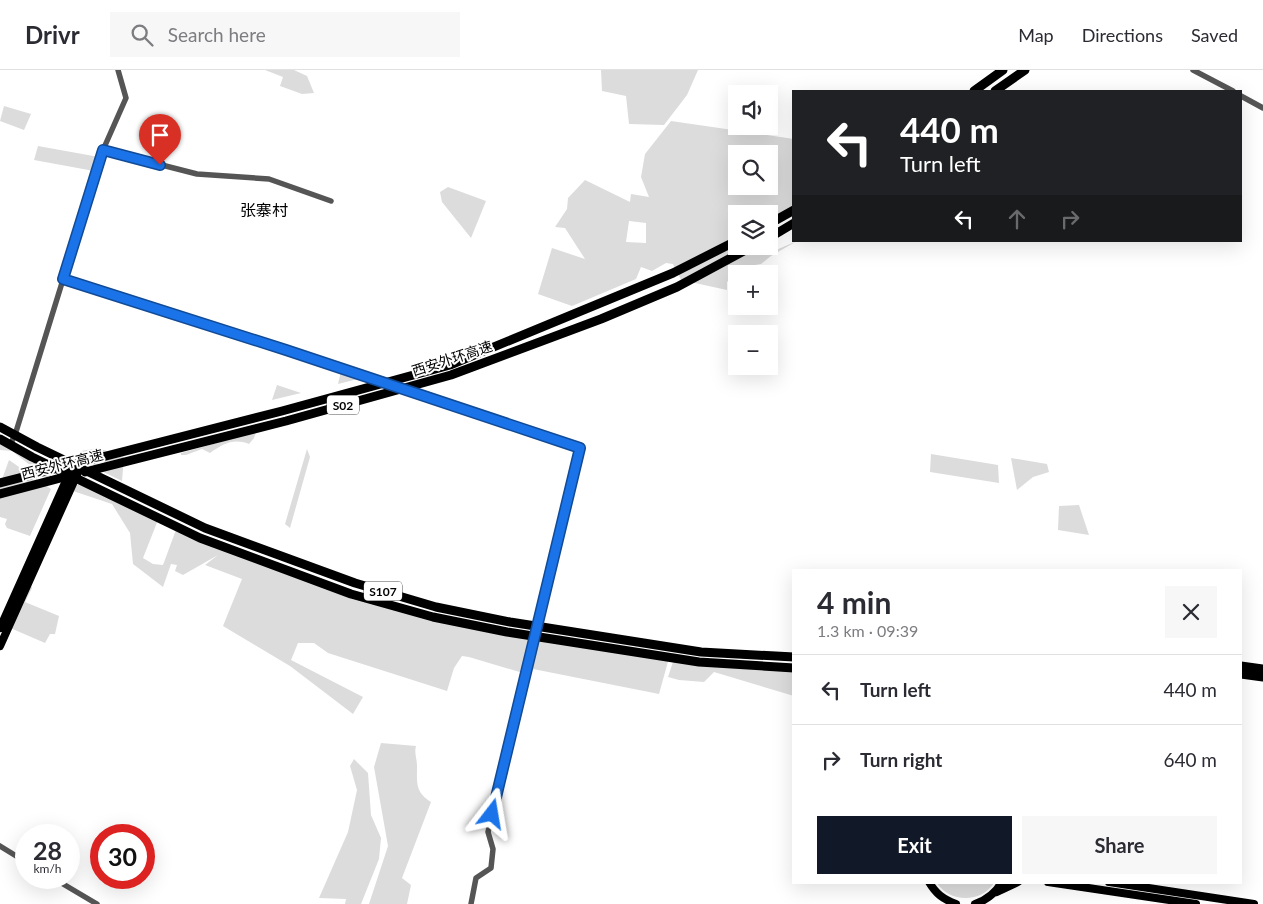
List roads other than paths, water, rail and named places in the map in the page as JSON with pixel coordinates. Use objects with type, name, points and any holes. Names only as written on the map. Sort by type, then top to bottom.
[{"type":"highway","points":[[975,90],[1003,70]]},
{"type":"highway","points":[[996,90],[1025,70]]},
{"type":"highway","points":[[778,219],[792,211]]},
{"type":"highway","points":[[778,233],[792,224]]},
{"type":"highway","name":"西安外环高速","points":[[0,482],[282,411],[450,365],[673,273],[728,245]]},
{"type":"highway","name":"西安外环高速","points":[[0,494],[286,421],[452,375],[601,319],[677,287],[736,255]]},
{"type":"highway","name":"S107","points":[[0,427],[205,528],[355,583],[436,607],[537,626],[701,652],[792,657]]},
{"type":"highway","name":"S107","points":[[0,439],[200,538],[351,594],[433,617],[536,637],[698,662],[792,668]]},
{"type":"highway","points":[[1242,666],[1263,669]]},
{"type":"highway","points":[[1242,674],[1263,677]]},
{"type":"main road","points":[[0,646],[76,466]]},
{"type":"main road","points":[[0,628],[72,476]]},
{"type":"main road","points":[[930,884],[940,904]]},
{"type":"main road","points":[[930,884],[935,892],[945,900],[956,904]]},
{"type":"main road","points":[[993,894],[1000,884]]},
{"type":"main road","points":[[979,903],[1014,884]]},
{"type":"main road","points":[[1061,884],[1196,904]]},
{"type":"main road","points":[[1121,884],[1254,904]]},
{"type":"street","points":[[10,445],[103,150],[126,98],[117,70]]},
{"type":"street","points":[[1193,70],[1231,90]]},
{"type":"street","points":[[1242,97],[1263,108]]},
{"type":"street","points":[[103,150],[197,174],[268,179],[331,202]]},
{"type":"street","points":[[63,279],[286,350],[580,448],[488,832],[494,849],[491,868],[476,878],[470,904]]},
{"type":"street","points":[[0,846],[15,855]]},
{"type":"street","points":[[71,889],[96,904]]},
{"type":"district","name":"张寨村","points":[[264,209]]}]
